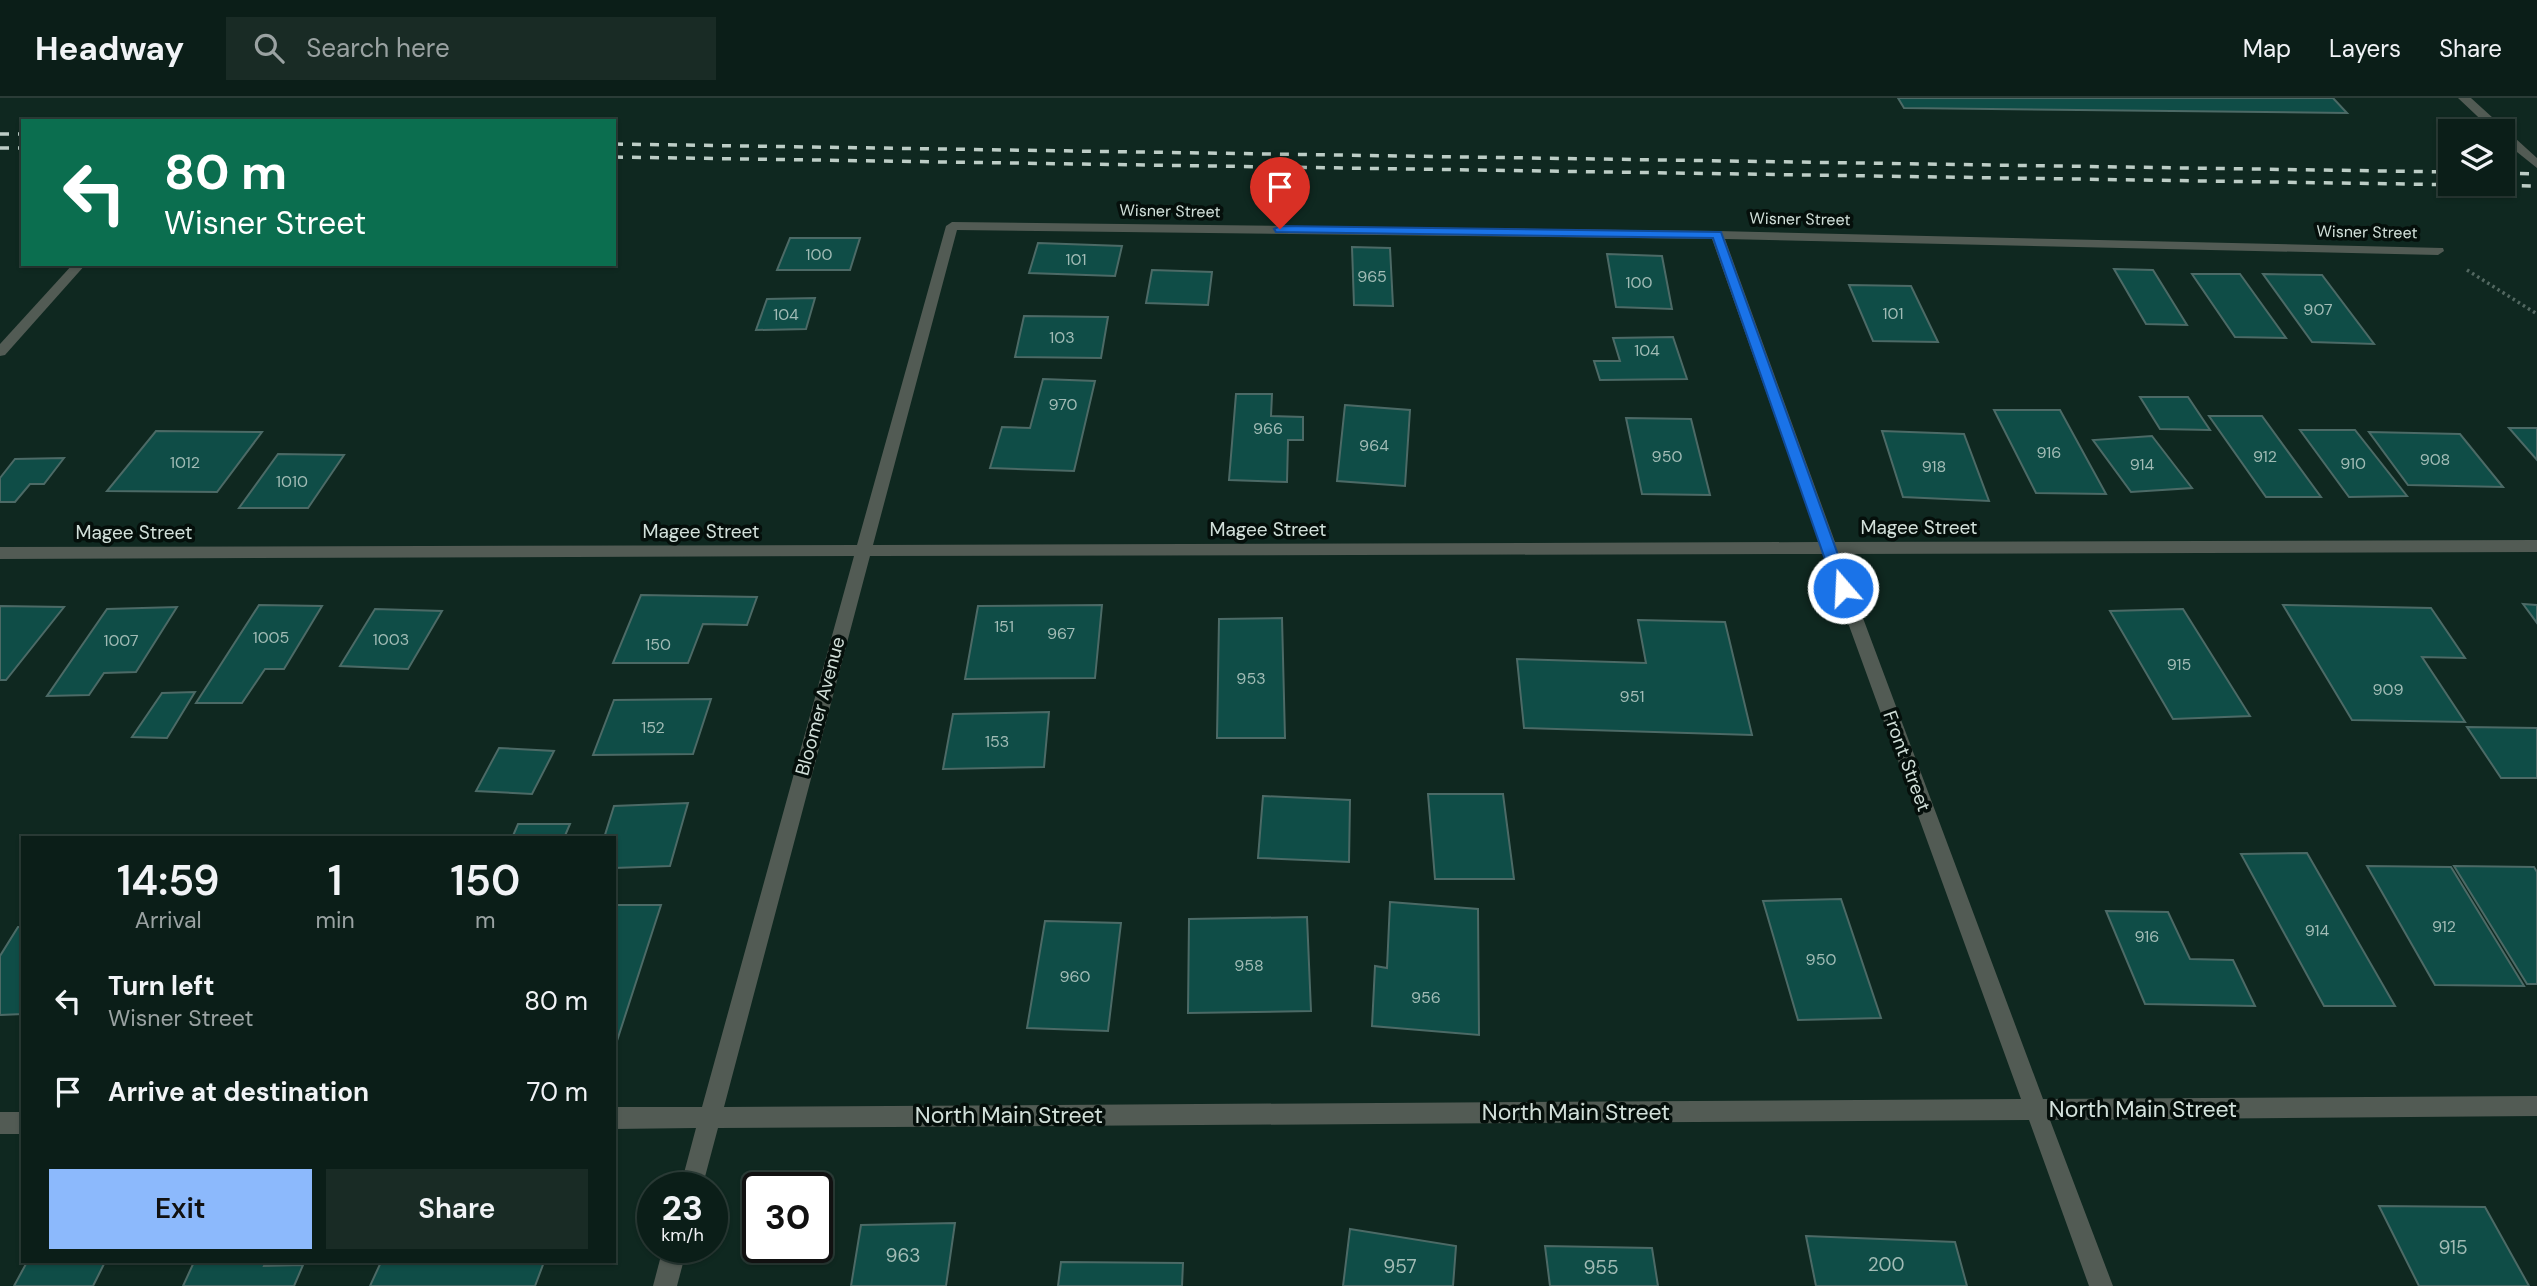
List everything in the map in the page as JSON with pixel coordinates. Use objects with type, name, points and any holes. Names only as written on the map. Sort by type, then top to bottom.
[{"type":"street","points":[[2464,98],[2487,119]]},
{"type":"street","points":[[2515,144],[2535,162]]},
{"type":"street","name":"Wisner Street","points":[[952,226],[1717,235],[2438,251]]},
{"type":"street","name":"Bloomer Avenue","points":[[696,1172],[952,226]]},
{"type":"street","name":"Front Street","points":[[1717,235],[1829,548],[2101,1286]]},
{"type":"street","points":[[0,352],[78,266]]},
{"type":"street","name":"Magee Street","points":[[0,553],[2537,546]]},
{"type":"street","name":"North Main Street","points":[[616,1118],[2537,1106]]},
{"type":"street","points":[[0,1123],[21,1123]]},
{"type":"street","points":[[665,1286],[671,1263]]},
{"type":"path","points":[[2438,251],[2537,314]]},
{"type":"building","points":[[1898,98],[2333,98],[2347,113],[1904,108]]},
{"type":"building","points":[[790,238],[860,238],[850,270],[777,270]]},
{"type":"building","points":[[1038,243],[1122,246],[1115,276],[1029,273]]},
{"type":"building","points":[[1352,247],[1390,248],[1393,306],[1354,305]]},
{"type":"building","points":[[1607,254],[1662,256],[1672,309],[1616,307]]},
{"type":"building","points":[[2114,269],[2153,270],[2187,325],[2146,324]]},
{"type":"building","points":[[1152,270],[1212,272],[1208,305],[1146,303]]},
{"type":"building","points":[[2192,274],[2240,274],[2286,338],[2235,337]]},
{"type":"building","points":[[2263,274],[2322,275],[2374,344],[2312,342]]},
{"type":"building","points":[[1849,285],[1911,286],[1938,342],[1873,341]]},
{"type":"building","points":[[815,298],[806,329],[756,330],[767,299]]},
{"type":"building","points":[[1024,316],[1108,317],[1101,358],[1015,357]]},
{"type":"building","points":[[1673,337],[1687,379],[1600,380],[1594,361],[1620,361],[1613,338]]},
{"type":"building","points":[[1043,379],[1095,381],[1074,471],[990,468],[1002,427],[1030,428]]},
{"type":"building","points":[[1236,394],[1272,394],[1271,416],[1303,417],[1303,440],[1288,440],[1287,482],[1229,480]]},
{"type":"building","points":[[2140,397],[2188,397],[2210,430],[2160,429]]},
{"type":"building","points":[[1345,405],[1410,410],[1405,486],[1337,481]]},
{"type":"building","points":[[1994,410],[2060,410],[2106,494],[2036,493]]},
{"type":"building","points":[[2209,416],[2262,416],[2321,497],[2266,497]]},
{"type":"building","points":[[1626,418],[1691,419],[1710,495],[1642,494]]},
{"type":"building","points":[[2509,428],[2537,428],[2537,460]]},
{"type":"building","points":[[2300,430],[2355,430],[2407,496],[2349,497]]},
{"type":"building","points":[[156,431],[262,432],[217,492],[107,491]]},
{"type":"building","points":[[1882,431],[1964,434],[1989,501],[1903,497]]},
{"type":"building","points":[[2369,432],[2460,434],[2503,487],[2408,485]]},
{"type":"building","points":[[2152,436],[2192,488],[2131,492],[2093,440]]},
{"type":"building","points":[[278,454],[344,455],[308,508],[239,508]]},
{"type":"building","points":[[64,458],[44,484],[30,484],[15,502],[0,502],[0,478],[15,459]]},
{"type":"building","points":[[641,595],[757,597],[747,625],[703,624],[688,663],[613,663]]},
{"type":"building","points":[[2523,604],[2537,605],[2537,623]]},
{"type":"building","points":[[259,605],[322,606],[284,669],[265,669],[242,703],[196,703]]},
{"type":"building","points":[[1102,605],[1095,678],[965,679],[978,606]]},
{"type":"building","points":[[2283,605],[2431,608],[2465,658],[2422,657],[2465,722],[2352,720]]},
{"type":"building","points":[[0,606],[64,607],[6,680],[0,680]]},
{"type":"building","points":[[177,607],[136,672],[104,673],[89,695],[47,696],[107,609]]},
{"type":"building","points":[[375,609],[442,611],[408,669],[340,666]]},
{"type":"building","points":[[2183,609],[2250,716],[2173,719],[2110,611]]},
{"type":"building","points":[[1282,618],[1285,738],[1217,738],[1219,619]]},
{"type":"building","points":[[1638,620],[1725,622],[1752,735],[1524,728],[1517,659],[1646,663]]},
{"type":"building","points":[[195,692],[167,738],[132,737],[162,693]]},
{"type":"building","points":[[711,699],[693,754],[593,755],[614,700]]},
{"type":"building","points":[[1049,712],[1044,767],[943,769],[953,714]]},
{"type":"building","points":[[2467,727],[2537,728],[2537,778],[2501,778]]},
{"type":"building","points":[[499,748],[554,751],[532,794],[476,791]]},
{"type":"building","points":[[1428,794],[1503,794],[1514,879],[1435,879]]},
{"type":"building","points":[[1263,796],[1350,800],[1349,862],[1258,858]]},
{"type":"building","points":[[688,803],[670,866],[616,868],[616,836],[605,836],[614,806]]},
{"type":"building","points":[[518,824],[570,824],[565,836],[513,836]]},
{"type":"building","points":[[2307,853],[2395,1006],[2324,1006],[2241,854]]},
{"type":"building","points":[[2367,866],[2451,867],[2524,986],[2435,985]]},
{"type":"building","points":[[2454,866],[2534,867],[2537,872],[2537,984],[2527,984]]},
{"type":"building","points":[[1841,899],[1881,1018],[1798,1020],[1763,901]]},
{"type":"building","points":[[1390,902],[1478,909],[1479,1035],[1372,1026],[1375,966],[1387,968]]},
{"type":"building","points":[[616,905],[661,905],[616,1044]]},
{"type":"building","points":[[2106,911],[2168,912],[2190,959],[2233,960],[2255,1006],[2145,1004]]},
{"type":"building","points":[[1307,917],[1311,1011],[1188,1013],[1189,919]]},
{"type":"building","points":[[1045,921],[1121,923],[1108,1031],[1027,1028]]},
{"type":"building","points":[[18,927],[21,927],[21,1014],[0,1015],[0,956]]},
{"type":"building","points":[[2379,1206],[2485,1207],[2529,1286],[2419,1286]]},
{"type":"building","points":[[955,1223],[946,1286],[851,1286],[861,1225]]},
{"type":"building","points":[[1350,1229],[1456,1246],[1453,1286],[1343,1286]]},
{"type":"building","points":[[1806,1236],[1955,1242],[1967,1286],[1816,1286]]},
{"type":"building","points":[[1545,1246],[1652,1248],[1658,1286],[1550,1286]]},
{"type":"building","points":[[1061,1262],[1183,1263],[1182,1286],[1058,1286]]},
{"type":"building","points":[[26,1263],[104,1263],[93,1286],[14,1286]]},
{"type":"building","points":[[194,1263],[303,1265],[294,1286],[183,1286]]},
{"type":"building","points":[[381,1263],[544,1263],[535,1286],[370,1286]]},
{"type":"railway","points":[[0,134],[21,134]]},
{"type":"railway","points":[[616,144],[2438,172]]},
{"type":"railway","points":[[0,148],[21,148]]},
{"type":"railway","points":[[616,157],[2537,186]]},
{"type":"railway","points":[[2515,173],[2537,174]]},
{"type":"route","points":[[1280,229],[1717,235],[1843,588]]}]
